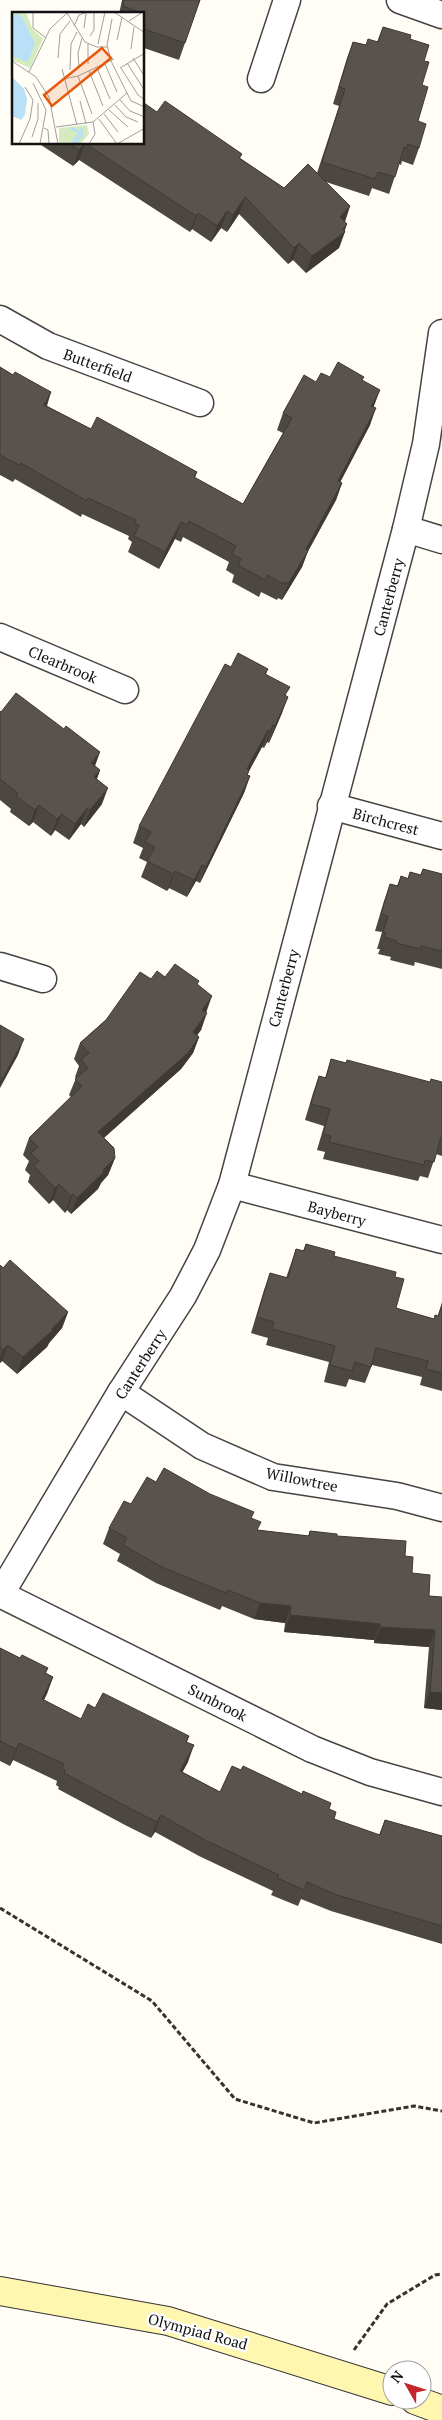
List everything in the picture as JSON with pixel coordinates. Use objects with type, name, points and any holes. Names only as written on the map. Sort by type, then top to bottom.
[{"type":"main road","name":"Olympiad Road","points":[[0,2291],[168,2321],[382,2388]]},
{"type":"street","points":[[261,79],[287,0]]},
{"type":"street","points":[[400,0],[442,15]]},
{"type":"street","name":"Butterfield","points":[[0,319],[48,346],[200,403]]},
{"type":"street","name":"Canterberry","points":[[0,1594],[121,1392],[183,1296],[207,1250],[232,1185],[406,529],[426,444],[442,333]]},
{"type":"street","points":[[406,529],[442,540]]},
{"type":"street","name":"Clearbrook","points":[[0,637],[125,690]]},
{"type":"street","name":"Birchcrest","points":[[331,806],[442,836]]},
{"type":"street","points":[[0,966],[43,979]]},
{"type":"street","name":"Bayberry","points":[[232,1185],[442,1240]]},
{"type":"street","name":"Willowtree","points":[[121,1392],[202,1446],[273,1476],[397,1496],[442,1508]]},
{"type":"street","name":"Sunbrook","points":[[0,1594],[312,1749],[370,1772],[442,1792]]},
{"type":"path","points":[[0,1908],[152,2001],[235,2099],[314,2122],[414,2106],[442,2111]]},
{"type":"path","points":[[337,2372],[387,2304],[435,2275],[442,2274]]},
{"type":"building","points":[[124,0],[200,0],[185,43],[145,29],[145,12],[136,12],[123,6]]},
{"type":"building","points":[[383,27],[411,35],[410,39],[429,45],[424,61],[429,62],[422,85],[428,87],[418,121],[426,124],[419,148],[408,144],[407,148],[404,147],[395,177],[378,172],[375,179],[322,162],[345,89],[339,87],[353,42],[366,45],[368,39],[378,42]]},
{"type":"building","points":[[165,101],[242,154],[239,158],[284,188],[308,164],[350,206],[340,217],[347,224],[343,229],[345,232],[312,256],[299,243],[294,248],[245,197],[233,215],[227,211],[217,226],[198,213],[196,216],[88,145],[145,145],[145,104],[157,112]]},
{"type":"building","points":[[72,145],[83,145],[79,150]]},
{"type":"building","points":[[338,362],[364,377],[362,380],[380,390],[371,406],[376,408],[338,481],[342,483],[306,549],[308,551],[288,584],[284,582],[283,584],[267,575],[265,580],[238,565],[241,559],[232,554],[236,546],[189,521],[187,525],[181,522],[165,552],[134,536],[139,525],[134,523],[136,520],[88,498],[87,501],[21,463],[19,465],[0,455],[0,367],[13,375],[15,372],[51,392],[44,405],[91,429],[97,417],[197,472],[194,477],[243,504],[292,418],[283,413],[304,375],[316,382],[321,373],[330,377]]},
{"type":"building","points":[[238,653],[268,669],[265,674],[290,687],[285,695],[288,697],[275,726],[273,725],[270,731],[268,730],[247,769],[249,770],[247,775],[250,776],[206,867],[202,865],[194,880],[175,871],[173,874],[147,861],[155,847],[145,842],[151,832],[139,826],[225,664],[231,667]]},
{"type":"building","points":[[16,693],[64,729],[66,726],[100,752],[91,763],[100,770],[94,777],[108,788],[90,810],[87,808],[75,824],[62,814],[57,819],[39,805],[35,810],[16,796],[18,793],[0,779],[0,711]]},
{"type":"building","points":[[423,869],[442,874],[442,951],[421,946],[420,949],[396,943],[397,941],[384,937],[386,933],[383,932],[388,916],[381,914],[390,884],[398,886],[401,876],[408,879],[410,872],[421,875]]},
{"type":"building","points":[[175,964],[199,981],[197,984],[212,996],[202,1010],[207,1013],[193,1032],[199,1037],[188,1053],[98,1132],[114,1148],[115,1158],[103,1170],[104,1172],[77,1198],[73,1194],[71,1196],[59,1184],[55,1188],[34,1166],[39,1161],[31,1153],[38,1147],[29,1138],[82,1086],[75,1079],[88,1068],[81,1060],[89,1053],[80,1043],[106,1020],[140,972],[151,979],[157,971],[165,977]]},
{"type":"building","points":[[0,1025],[24,1039],[0,1083]]},
{"type":"building","points":[[331,1059],[346,1063],[347,1060],[430,1082],[431,1079],[442,1082],[442,1137],[434,1162],[425,1160],[424,1165],[329,1142],[331,1136],[323,1134],[330,1109],[311,1104],[319,1076],[326,1078]]},
{"type":"building","points":[[306,1244],[335,1252],[334,1256],[396,1272],[395,1277],[404,1279],[396,1308],[434,1319],[435,1315],[438,1316],[442,1305],[442,1373],[426,1369],[428,1361],[376,1348],[371,1367],[355,1362],[352,1371],[330,1365],[335,1346],[272,1329],[274,1322],[257,1317],[270,1273],[288,1278],[296,1249],[304,1251]]},
{"type":"building","points":[[10,1260],[68,1312],[53,1330],[23,1357],[8,1345],[3,1350],[0,1347],[0,1265],[3,1268]]},
{"type":"building","points":[[164,1468],[210,1494],[254,1512],[251,1518],[261,1522],[257,1530],[309,1536],[310,1531],[337,1534],[337,1536],[406,1541],[405,1556],[413,1557],[412,1573],[430,1575],[429,1596],[442,1597],[442,1693],[430,1692],[435,1630],[380,1627],[380,1624],[290,1615],[291,1606],[260,1603],[228,1590],[226,1593],[162,1567],[123,1545],[127,1538],[109,1528],[124,1501],[131,1504],[147,1477],[156,1482]]},
{"type":"building","points":[[0,1648],[20,1658],[22,1655],[48,1668],[45,1673],[53,1677],[42,1699],[81,1719],[88,1704],[95,1708],[103,1693],[189,1736],[186,1742],[194,1745],[180,1771],[220,1792],[232,1766],[241,1770],[243,1766],[302,1794],[303,1791],[331,1803],[329,1809],[336,1812],[334,1819],[380,1835],[385,1820],[442,1836],[442,1926],[337,1895],[307,1882],[304,1890],[277,1878],[279,1875],[205,1840],[161,1815],[157,1822],[131,1809],[64,1773],[65,1770],[62,1768],[64,1764],[19,1743],[16,1749],[0,1741]]}]
